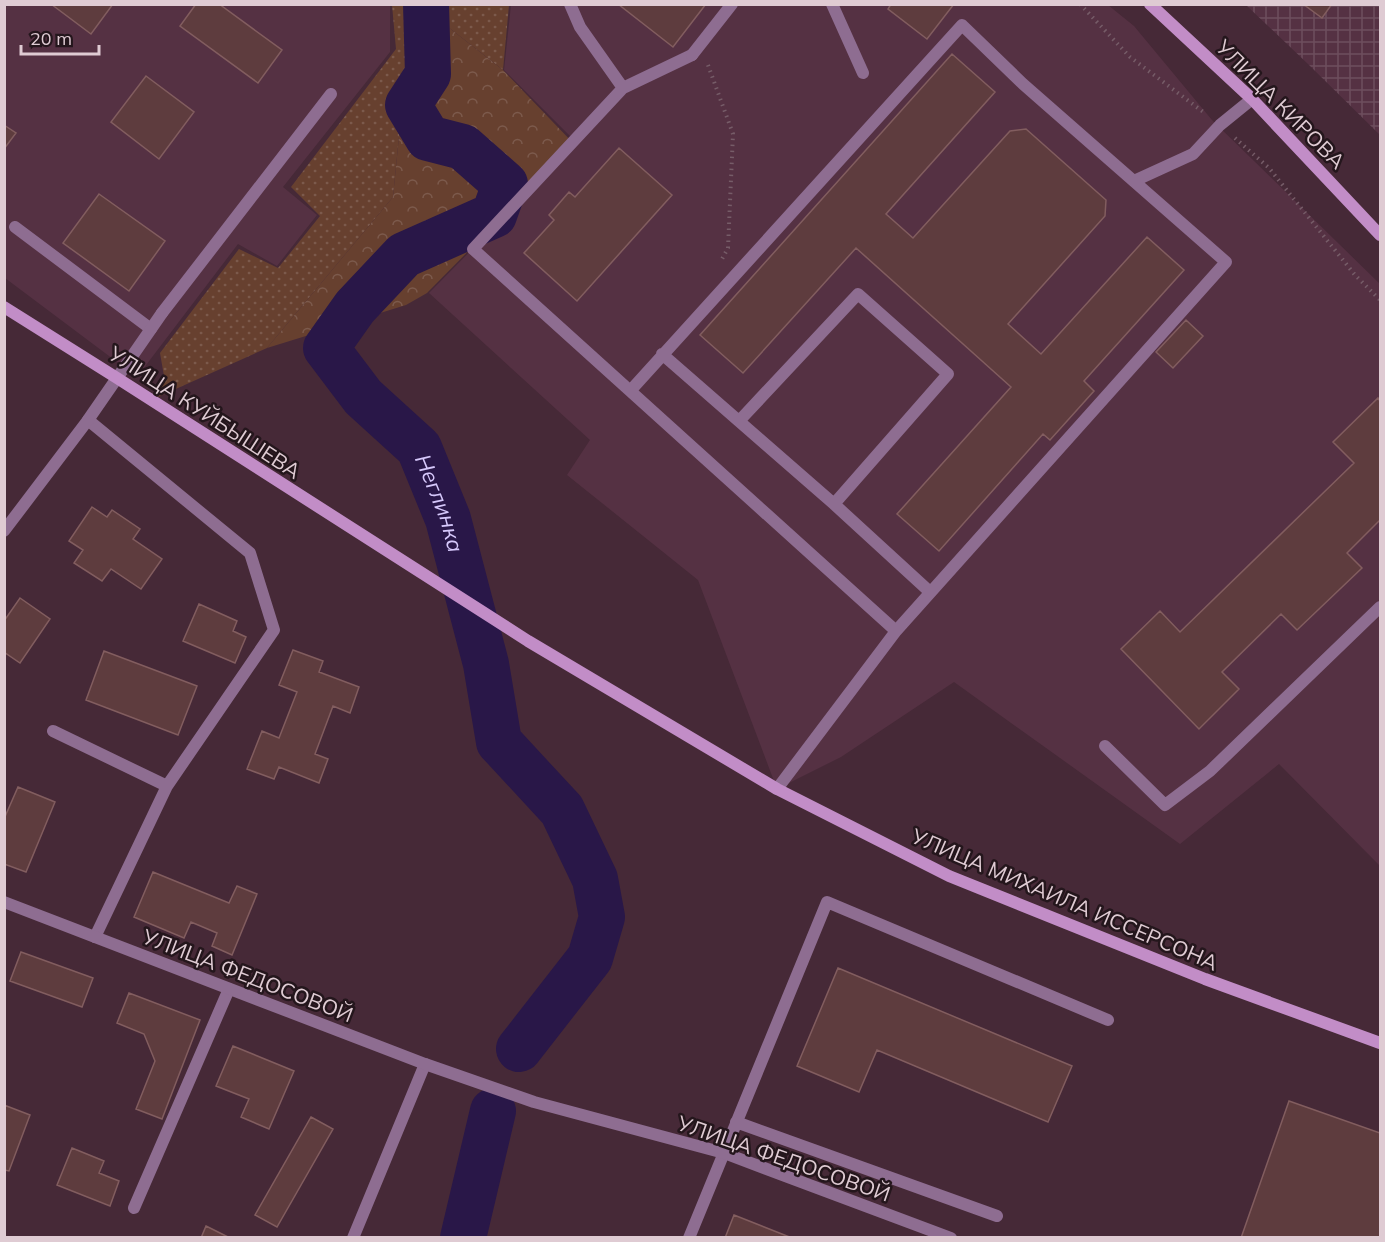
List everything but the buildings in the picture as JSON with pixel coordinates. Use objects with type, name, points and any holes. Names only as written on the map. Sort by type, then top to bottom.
[{"type":"main road","name":"УЛИЦА КИРОВА","points":[[1150,4],[1252,99],[1380,235]]},
{"type":"main road","name":"УЛИЦА КУЙБЫШЕВА","points":[[4,307],[528,641]]},
{"type":"main road","name":"УЛИЦА МИХАИЛА ИССЕРСОНА","points":[[528,641],[777,789],[950,876],[1205,979],[1380,1044]]},
{"type":"street","points":[[570,4],[580,27],[623,88]]},
{"type":"street","points":[[732,4],[692,55],[623,88],[473,249],[896,631]]},
{"type":"street","points":[[832,4],[863,73]]},
{"type":"street","points":[[630,390],[962,25],[1023,84],[1226,262],[896,631],[777,789]]},
{"type":"street","points":[[4,531],[88,420],[162,313],[331,94]]},
{"type":"street","points":[[1134,181],[1193,154],[1220,125],[1252,99]]},
{"type":"street","points":[[15,227],[151,329]]},
{"type":"street","points":[[740,420],[858,294],[948,374],[834,504]]},
{"type":"street","points":[[662,354],[740,420],[930,592]]},
{"type":"street","points":[[88,420],[249,553],[274,630],[168,786],[95,937]]},
{"type":"street","points":[[1105,746],[1165,805],[1210,771],[1380,607]]},
{"type":"street","points":[[53,731],[168,786]]},
{"type":"street","name":"УЛИЦА ФЕДОСОВОЙ","points":[[4,902],[425,1064],[534,1102],[724,1153],[951,1238]]},
{"type":"street","points":[[689,1238],[827,902],[1108,1020]]},
{"type":"street","points":[[134,1208],[229,989]]},
{"type":"street","points":[[353,1238],[425,1064]]},
{"type":"street","points":[[736,1122],[996,1215]]},
{"type":"path","points":[[1080,4],[1130,57],[1220,125],[1269,168],[1355,275],[1380,300]]},
{"type":"path","points":[[700,45],[733,134],[728,248],[718,265]]},
{"type":"shaded area","points":[[4,5],[390,5],[390,52],[283,187],[317,215],[277,266],[238,244],[137,377],[5,278]]},
{"type":"shaded area","points":[[511,5],[1108,5],[1134,26],[1212,120],[1380,284],[1380,866],[1279,764],[1180,844],[954,682],[841,757],[777,789],[698,580],[567,475],[590,440],[429,293],[577,143],[504,70]]},
{"type":"shaded area","points":[[1246,5],[1380,5],[1380,135],[1308,64]]},
{"type":"green space","points":[[392,5],[412,5],[393,197],[267,348],[149,401],[164,376],[160,353],[239,249],[278,268],[320,216],[291,187],[396,49]]},
{"type":"green space","points":[[412,5],[420,5],[503,70],[574,144],[427,293],[406,305],[267,348],[393,197]]},
{"type":"green space","points":[[420,5],[509,5],[503,70]]},
{"type":"waterway","name":"Неглинка","points":[[426,4],[428,74],[408,105],[428,138],[463,147],[505,184],[494,215],[404,255],[355,307],[326,348],[363,397],[419,448],[448,519],[486,664],[499,742],[562,810],[595,879],[602,917],[590,958],[519,1049]]},
{"type":"waterway","name":"Неглинка","points":[[463,1238],[493,1111]]}]
